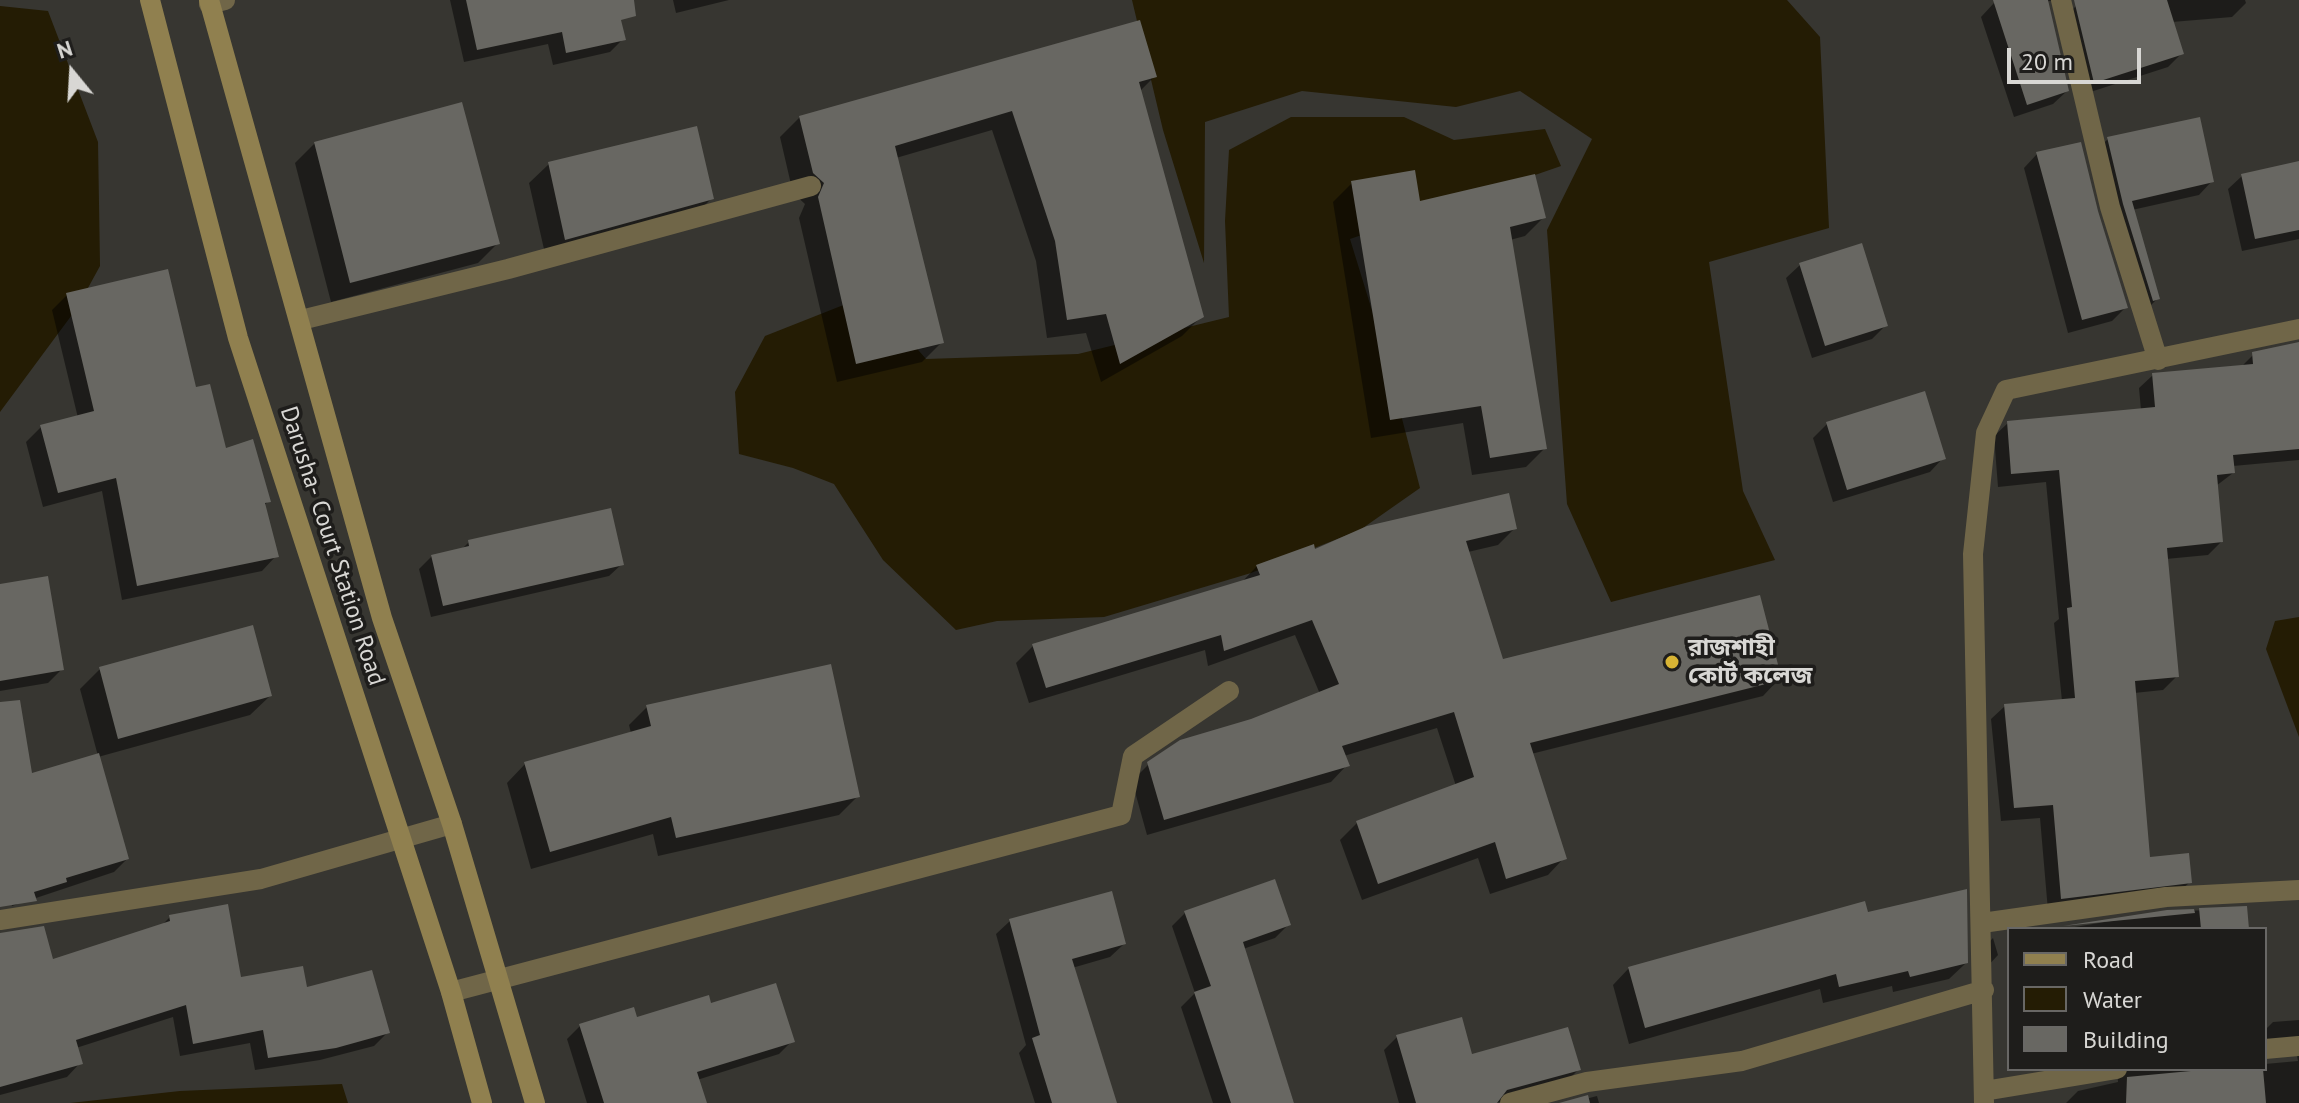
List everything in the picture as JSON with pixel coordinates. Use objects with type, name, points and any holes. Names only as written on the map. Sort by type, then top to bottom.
[{"type":"street","name":"Darusha- Court Station Road","points":[[150,0],[238,338],[398,838],[451,992],[482,1103]]},
{"type":"street","points":[[2061,0],[2110,207],[2158,360]]},
{"type":"street","name":"Darusha- Court Station Road","points":[[214,1],[382,618],[452,824],[535,1103]]},
{"type":"street","points":[[301,320],[508,269],[811,186]]},
{"type":"street","points":[[2108,1071],[1984,1097],[1973,554],[1986,433],[2006,390],[2299,329]]},
{"type":"street","points":[[451,992],[498,977],[1121,815],[1133,756],[1229,691]]},
{"type":"street","points":[[0,920],[261,879],[452,824]]},
{"type":"street","points":[[1982,923],[2166,897],[2299,890]]},
{"type":"street","points":[[1510,1103],[1587,1082],[1742,1061],[1984,990]]},
{"type":"street","points":[[2267,1049],[2299,1046]]},
{"type":"water","points":[[1132,0],[1787,0],[1820,37],[1829,228],[1709,262],[1743,491],[1775,560],[1611,602],[1567,504],[1547,230],[1592,139],[1520,91],[1456,107],[1302,91],[1205,122],[1204,263],[1163,130]]},
{"type":"water","points":[[0,6],[48,11],[98,142],[100,266],[77,308],[0,412]]},
{"type":"water","points":[[1291,117],[1404,117],[1454,140],[1545,129],[1561,166],[1350,239],[1385,353],[1420,488],[1360,530],[1251,573],[1104,617],[997,621],[956,630],[883,560],[834,484],[793,468],[739,454],[735,392],[765,336],[846,304],[878,304],[926,359],[1078,354],[1229,317],[1225,221],[1229,150]]},
{"type":"water","points":[[2299,617],[2299,737],[2266,649],[2275,621]]},
{"type":"water","points":[[342,1084],[348,1103],[70,1103],[180,1091]]},
{"type":"building","points":[[466,0],[634,0],[636,16],[621,20],[626,40],[566,53],[562,32],[477,50]]},
{"type":"building","points":[[1993,0],[2048,0],[2069,91],[2027,105]]},
{"type":"building","points":[[2074,0],[2167,0],[2184,54],[2094,83]]},
{"type":"building","points":[[1140,20],[1157,77],[1139,82],[1204,317],[1120,364],[1106,314],[1067,320],[1055,241],[1012,111],[895,146],[944,343],[856,364],[818,197],[824,183],[813,173],[799,116]]},
{"type":"building","points":[[462,102],[500,244],[350,283],[314,142]]},
{"type":"building","points":[[2200,117],[2214,182],[2132,201],[2160,299],[2153,301],[2123,204],[2107,137]]},
{"type":"building","points":[[697,126],[714,199],[565,240],[548,162]]},
{"type":"building","points":[[2081,142],[2098,211],[2128,308],[2082,320],[2036,152]]},
{"type":"building","points":[[2299,161],[2299,230],[2255,239],[2241,174]]},
{"type":"building","points":[[1415,170],[1420,201],[1535,174],[1546,218],[1510,227],[1547,449],[1490,458],[1481,406],[1390,420],[1351,181]]},
{"type":"building","points":[[1862,243],[1888,326],[1825,346],[1799,263]]},
{"type":"building","points":[[168,269],[196,387],[210,384],[226,448],[253,439],[271,502],[265,503],[279,557],[137,586],[116,478],[58,493],[40,425],[94,411],[66,293]]},
{"type":"building","points":[[2299,342],[2299,449],[2233,455],[2235,473],[2217,475],[2223,542],[2167,548],[2179,677],[2135,681],[2150,857],[2189,853],[2192,883],[2061,899],[2053,805],[2014,808],[2004,704],[2075,698],[2067,608],[2072,607],[2059,470],[2011,474],[2007,421],[2155,407],[2152,373],[2253,364],[2252,352]]},
{"type":"building","points":[[1925,391],[1946,459],[1847,490],[1826,422]]},
{"type":"building","points":[[1509,493],[1517,529],[1466,541],[1503,659],[1760,595],[1782,680],[1530,743],[1567,859],[1506,879],[1495,842],[1378,884],[1356,821],[1474,777],[1454,712],[1342,746],[1350,766],[1164,820],[1147,762],[1180,740],[1251,719],[1339,684],[1312,620],[1224,651],[1221,635],[1046,688],[1032,644],[1260,575],[1256,565],[1314,544],[1315,549],[1367,526]]},
{"type":"building","points":[[611,508],[624,565],[443,606],[431,555],[469,546],[468,540]]},
{"type":"building","points":[[48,576],[64,670],[0,681],[0,584]]},
{"type":"building","points":[[253,625],[272,696],[118,739],[99,667]]},
{"type":"building","points":[[831,664],[860,797],[676,838],[671,817],[550,852],[524,762],[651,726],[646,705]]},
{"type":"building","points":[[20,700],[32,773],[99,753],[129,859],[66,878],[67,882],[34,892],[37,901],[0,907],[0,702]]},
{"type":"building","points":[[1275,879],[1291,925],[1243,942],[1294,1103],[1231,1103],[1194,992],[1211,986],[1184,911]]},
{"type":"building","points":[[1967,889],[1968,963],[1910,977],[1908,971],[1839,987],[1836,974],[1645,1028],[1628,967],[1865,901],[1868,912]]},
{"type":"building","points":[[1112,891],[1126,944],[1072,959],[1117,1103],[1052,1103],[1032,1038],[1040,1035],[1009,919]]},
{"type":"building","points":[[228,904],[241,977],[303,966],[307,987],[372,970],[390,1033],[336,1048],[268,1058],[263,1030],[193,1044],[186,1005],[76,1040],[83,1064],[0,1087],[0,933],[44,926],[53,959],[170,921],[169,915]]},
{"type":"building","points":[[2247,906],[2249,927],[2201,927],[2199,908]]},
{"type":"building","points":[[2194,909],[2195,913],[2063,926],[2167,910]]},
{"type":"building","points":[[776,983],[795,1042],[697,1072],[707,1103],[604,1103],[579,1024],[634,1007],[637,1017],[709,995],[711,1003]]},
{"type":"building","points":[[1462,1017],[1472,1054],[1568,1027],[1581,1070],[1507,1090],[1497,1103],[1416,1103],[1396,1035]]},
{"type":"building","points":[[2191,1071],[2263,1071],[2266,1103],[2126,1103],[2127,1077]]},
{"type":"building","points":[[1588,1095],[1590,1103],[1559,1103]]},
{"type":"place","name":"রাজশাহী কোর্ট কলেজ","points":[[1672,662]]}]
